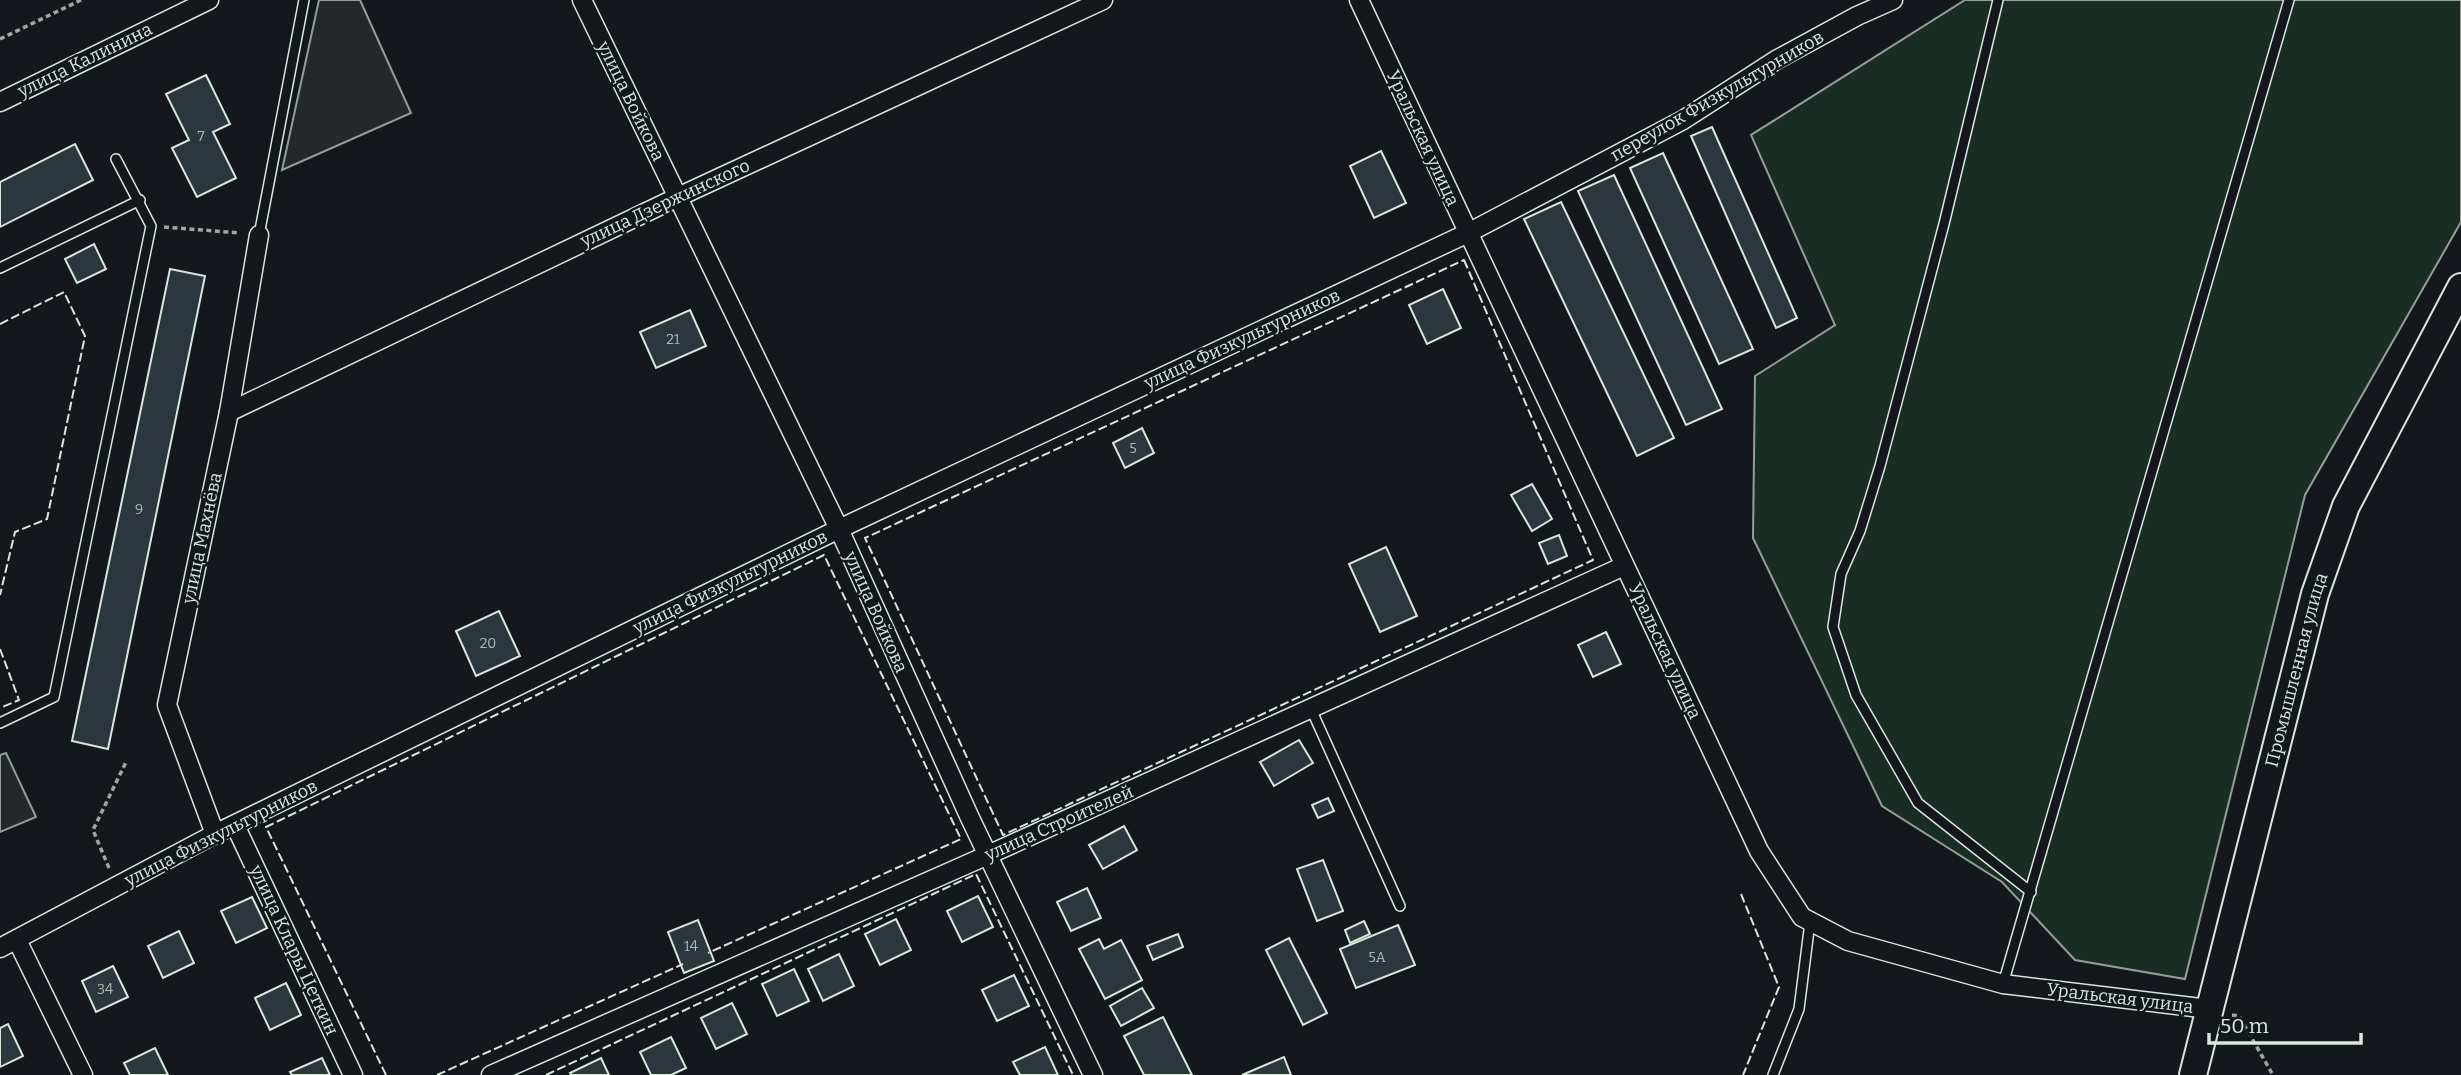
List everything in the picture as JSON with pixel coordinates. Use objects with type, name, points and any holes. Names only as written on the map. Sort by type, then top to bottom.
[{"type":"main road","name":"Промышленная улица","points":[[2193,1075],[2315,594],[2346,506],[2461,287]]},
{"type":"street","name":"улица Калинина","points":[[0,102],[209,0]]},
{"type":"street","name":"улица Войкова","points":[[582,0],[839,529],[988,855],[1093,1075]]},
{"type":"street","name":"улица Дзержинского","points":[[229,412],[678,197],[1103,0]]},
{"type":"street","name":"Уральская улица","points":[[1359,0],[1759,851],[1802,917],[1848,941],[2003,984],[2209,1009]]},
{"type":"street","name":"переулок Физкультурников","points":[[1468,233],[1683,120],[1776,60],[1857,16],[1893,0]]},
{"type":"street","name":"улица Физкультурников","points":[[8,944],[215,834],[839,529],[1468,233]]},
{"type":"street","name":"улица Махнёва","points":[[215,834],[167,705],[229,412],[259,235]]},
{"type":"street","name":"улица Строителей","points":[[491,1075],[988,855],[1624,566]]},
{"type":"street","name":"улица Клары Цеткин","points":[[235,825],[353,1075]]},
{"type":"street","points":[[8,944],[83,1075]]},
{"type":"lane","points":[[259,235],[304,0]]},
{"type":"lane","points":[[1998,0],[1944,225],[1880,466],[1860,531],[1841,574],[1833,627],[1856,695],[1918,803],[2031,892]]},
{"type":"lane","points":[[2003,984],[2289,0]]},
{"type":"lane","points":[[0,723],[54,697],[151,226],[140,200],[116,159]]},
{"type":"lane","points":[[0,268],[140,200]]},
{"type":"lane","points":[[1311,709],[1400,906]]},
{"type":"lane","points":[[1773,1075],[1799,1009],[1810,922]]},
{"type":"path","points":[[0,38],[81,0]]},
{"type":"path","points":[[151,226],[259,235]]},
{"type":"path","points":[[117,886],[93,830],[127,760]]},
{"type":"path","points":[[2209,1009],[2239,1016],[2273,1075]]},
{"type":"green space","points":[[1965,0],[2461,0],[2461,222],[2305,495],[2185,979],[2075,960],[2002,882],[1882,806],[1753,538],[1755,376],[1835,325],[1751,135]]},
{"type":"shaded area","points":[[319,0],[360,0],[411,113],[282,170]]},
{"type":"shaded area","points":[[6,753],[36,817],[0,832],[0,755]]},
{"type":"building","points":[[206,75],[230,124],[213,132],[236,178],[197,197],[172,148],[189,140],[166,94]]},
{"type":"building","points":[[1712,127],[1797,318],[1776,328],[1691,136]]},
{"type":"building","points":[[75,144],[93,180],[0,227],[0,182]]},
{"type":"building","points":[[1381,151],[1406,203],[1374,218],[1350,166]]},
{"type":"building","points":[[1663,153],[1753,349],[1719,364],[1630,168]]},
{"type":"building","points":[[1614,175],[1722,409],[1686,425],[1578,191]]},
{"type":"building","points":[[1561,202],[1674,438],[1637,456],[1524,219]]},
{"type":"building","points":[[94,244],[106,269],[77,283],[65,259]]},
{"type":"building","points":[[170,269],[205,276],[108,749],[72,741]]},
{"type":"building","points":[[1443,289],[1461,328],[1427,344],[1409,305]]},
{"type":"building","points":[[690,310],[706,346],[656,368],[640,332]]},
{"type":"building","points":[[1142,428],[1154,453],[1125,468],[1113,443]]},
{"type":"building","points":[[1532,484],[1552,519],[1532,531],[1511,495]]},
{"type":"building","points":[[1559,535],[1567,556],[1548,564],[1539,543]]},
{"type":"building","points":[[1386,547],[1417,616],[1380,632],[1349,564]]},
{"type":"building","points":[[499,611],[520,656],[476,676],[456,631]]},
{"type":"building","points":[[1606,632],[1621,664],[1593,677],[1578,645]]},
{"type":"building","points":[[1299,740],[1313,763],[1274,786],[1260,762]]},
{"type":"building","points":[[1328,798],[1334,811],[1318,818],[1312,805]]},
{"type":"building","points":[[1124,826],[1137,850],[1103,869],[1089,845]]},
{"type":"building","points":[[1323,860],[1343,911],[1317,921],[1297,869]]},
{"type":"building","points":[[1087,888],[1101,918],[1071,931],[1057,902]]},
{"type":"building","points":[[978,896],[993,927],[962,942],[947,911]]},
{"type":"building","points":[[252,897],[267,928],[236,943],[221,911]]},
{"type":"building","points":[[896,919],[911,950],[880,965],[865,934]]},
{"type":"building","points":[[698,920],[714,961],[684,973],[668,932]]},
{"type":"building","points":[[1364,921],[1370,934],[1350,943],[1345,930]]},
{"type":"building","points":[[1398,925],[1415,965],[1356,988],[1340,949]]},
{"type":"building","points":[[179,931],[194,963],[163,978],[148,946]]},
{"type":"building","points":[[1178,934],[1183,947],[1153,960],[1147,946]]},
{"type":"building","points":[[1289,938],[1327,1013],[1303,1025],[1266,950]]},
{"type":"building","points":[[1099,939],[1104,949],[1121,940],[1142,980],[1105,999],[1079,949]]},
{"type":"building","points":[[839,954],[854,986],[823,1001],[808,969]]},
{"type":"building","points":[[113,966],[128,997],[96,1012],[82,981]]},
{"type":"building","points":[[794,969],[809,1001],[777,1016],[762,984]]},
{"type":"building","points":[[1014,975],[1029,1006],[997,1021],[982,990]]},
{"type":"building","points":[[286,983],[301,1015],[270,1030],[255,998]]},
{"type":"building","points":[[1142,988],[1154,1008],[1121,1026],[1110,1006]]},
{"type":"building","points":[[732,1003],[747,1034],[716,1049],[701,1018]]},
{"type":"building","points":[[1163,1017],[1192,1075],[1144,1075],[1124,1036]]},
{"type":"building","points":[[8,1024],[23,1056],[0,1067],[0,1028]]},
{"type":"building","points":[[671,1037],[686,1068],[671,1075],[651,1075],[640,1052]]},
{"type":"building","points":[[1045,1047],[1058,1075],[1020,1075],[1013,1062]]},
{"type":"building","points":[[155,1048],[168,1075],[130,1075],[124,1063]]},
{"type":"building","points":[[1284,1057],[1291,1075],[1242,1075]]},
{"type":"building","points":[[322,1058],[330,1075],[292,1075],[290,1072]]},
{"type":"building","points":[[601,1058],[609,1075],[571,1075],[570,1073]]},
{"type":"fence","points":[[1464,260],[1593,560],[1003,835],[865,538],[1464,260]]},
{"type":"fence","points":[[0,324],[64,292],[85,336],[47,519],[15,532],[0,595]]},
{"type":"fence","points":[[386,1075],[266,827],[824,555],[961,839],[708,953]]},
{"type":"fence","points":[[0,649],[19,700],[0,708]]},
{"type":"fence","points":[[546,1075],[976,874],[1073,1075]]},
{"type":"fence","points":[[1741,894],[1779,987],[1743,1075]]},
{"type":"fence","points":[[437,1075],[683,964]]}]
